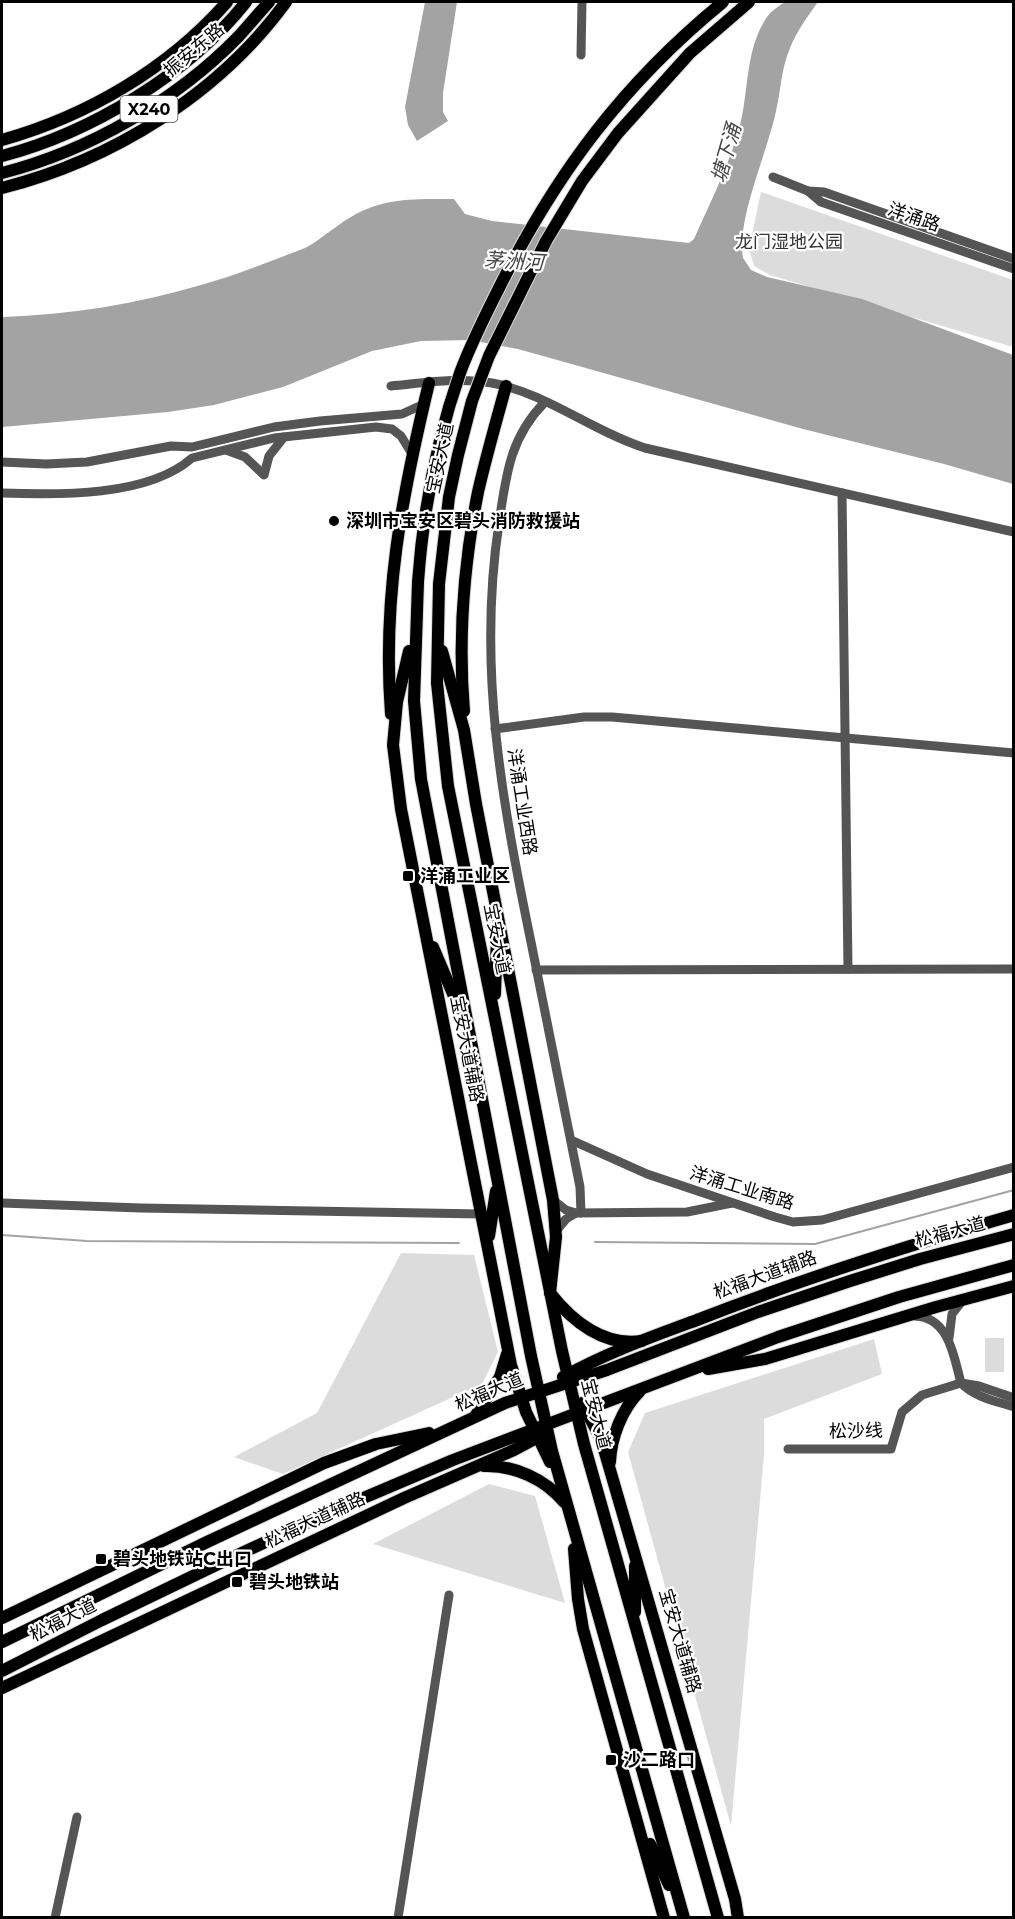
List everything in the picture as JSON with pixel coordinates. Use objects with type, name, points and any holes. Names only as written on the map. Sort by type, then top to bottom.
[{"type":"main road","points":[[2,140],[57,121],[138,79],[190,37],[226,2]]},
{"type":"main road","name":"振安东路","points":[[2,156],[63,135],[120,108],[200,49],[246,2]]},
{"type":"main road","name":"振安东路","points":[[2,173],[44,161],[70,150],[128,122],[156,105],[238,37],[269,2]]},
{"type":"main road","points":[[2,188],[76,164],[126,140],[164,117],[248,47],[286,2]]},
{"type":"main road","name":"宝安大道","points":[[684,1917],[567,1504],[541,1431],[538,1391],[418,760],[414,701],[418,582],[430,491],[455,387],[473,341],[520,247],[556,185],[598,127],[669,49],[723,2]]},
{"type":"main road","name":"宝安大道","points":[[568,1378],[448,786],[439,705],[437,627],[439,584],[451,486],[472,401],[489,356],[546,241],[582,181],[613,138],[690,53],[749,2]]},
{"type":"main road","points":[[393,745],[388,679],[389,607],[401,510],[429,383]]},
{"type":"main road","points":[[506,386],[478,492],[467,573],[462,665],[467,745],[476,804],[553,1200],[556,1231],[550,1293],[573,1318],[598,1335],[616,1340],[642,1341]]},
{"type":"main road","name":"宝安大道辅路","points":[[416,611],[398,702],[393,745],[401,809],[508,1349],[520,1397],[541,1431]]},
{"type":"main road","points":[[437,627],[467,745]]},
{"type":"main road","points":[[496,908],[497,1031]]},
{"type":"main road","points":[[422,914],[470,1039]]},
{"type":"main road","points":[[488,1251],[496,1175]]},
{"type":"main road","name":"松福大道辅路","points":[[538,1391],[568,1378],[603,1356],[743,1302],[864,1259],[1014,1215]]},
{"type":"main road","name":"松福大道","points":[[568,1378],[607,1370],[758,1312],[920,1259],[1014,1234]]},
{"type":"main road","name":"松福大道","points":[[2,1671],[102,1620],[328,1513],[453,1460],[541,1431],[581,1411],[841,1315],[1014,1265]]},
{"type":"main road","points":[[688,1371],[733,1366],[765,1359],[1014,1286]]},
{"type":"main road","points":[[743,1302],[803,1297]]},
{"type":"main road","points":[[474,1417],[500,1377],[508,1349]]},
{"type":"main road","name":"宝安大道辅路","points":[[568,1378],[581,1411],[601,1439],[636,1553],[735,1899],[738,1917]]},
{"type":"main road","points":[[611,1472],[610,1455],[616,1431],[627,1408],[644,1388]]},
{"type":"main road","name":"松福大道","points":[[2,1642],[445,1430],[538,1391]]},
{"type":"main road","name":"宝安大道","points":[[581,1411],[635,1625],[718,1917]]},
{"type":"main road","points":[[2,1618],[324,1463],[376,1444],[445,1430]]},
{"type":"main road","name":"松福大道辅路","points":[[2,1688],[404,1498],[480,1466],[541,1431]]},
{"type":"main road","points":[[480,1466],[499,1466],[520,1472],[546,1486],[567,1504]]},
{"type":"main road","points":[[328,1513],[404,1498]]},
{"type":"main road","points":[[574,1530],[578,1599],[583,1629],[664,1917]]},
{"type":"main road","points":[[635,1625],[636,1553]]},
{"type":"main road","points":[[636,1815],[684,1917]]},
{"type":"street","points":[[581,55],[582,2]]},
{"type":"street","name":"洋涌路","points":[[773,177],[808,191],[824,192],[1014,259]]},
{"type":"street","name":"洋涌路","points":[[808,191],[821,202],[1014,269]]},
{"type":"street","points":[[391,386],[473,381],[506,386],[545,402],[622,441],[645,448],[1014,532]]},
{"type":"street","name":"洋涌工业西路","points":[[545,402],[526,424],[517,440],[509,466],[500,513],[490,614],[492,704],[508,830],[580,1187],[579,1213]]},
{"type":"street","points":[[2,462],[46,464],[87,462],[171,446],[192,447],[274,427],[402,414],[424,404]]},
{"type":"street","points":[[2,493],[76,494],[126,487],[164,476],[182,467],[192,458],[284,437],[376,427],[392,429],[401,436],[412,453]]},
{"type":"street","points":[[226,450],[245,457],[264,475],[269,456],[284,437]]},
{"type":"street","points":[[842,493],[847,738],[848,969]]},
{"type":"street","points":[[495,729],[603,716],[1014,753]]},
{"type":"street","points":[[536,970],[1014,969]]},
{"type":"street","name":"洋涌工业南路","points":[[571,1140],[647,1174],[786,1220],[800,1222],[815,1221],[1014,1167]]},
{"type":"street","points":[[553,1200],[566,1210],[579,1213],[687,1212],[732,1203]]},
{"type":"street","points":[[2,1203],[141,1208],[481,1214]]},
{"type":"street","points":[[556,1231],[566,1219],[579,1213]]},
{"type":"street","points":[[949,1338],[952,1314],[964,1299]]},
{"type":"street","points":[[906,1316],[931,1319],[943,1330],[949,1338],[961,1383],[966,1388],[978,1395],[1014,1407]]},
{"type":"street","points":[[961,1383],[979,1386],[1014,1398]]},
{"type":"street","name":"松沙线","points":[[788,1449],[891,1449],[902,1412],[922,1395],[961,1383]]},
{"type":"street","points":[[398,1917],[449,1594]]},
{"type":"street","points":[[55,1917],[77,1817]]},
{"type":"green space","name":"龙门湿地公园","points":[[761,192],[1013,280],[1013,347],[770,275],[754,266],[749,249]]},
{"type":"green space","points":[[401,1253],[474,1255],[498,1352],[482,1384],[283,1474],[234,1457],[317,1413]]},
{"type":"green space","points":[[985,1338],[1004,1338],[1004,1372],[985,1372]]},
{"type":"green space","points":[[874,1339],[882,1374],[764,1419],[764,1455],[731,1826],[628,1452],[645,1413]]},
{"type":"green space","points":[[489,1484],[535,1496],[565,1603],[373,1544]]},
{"type":"water","points":[[425,2],[457,2],[443,93],[443,112],[448,121],[417,141],[408,125],[405,107]]},
{"type":"water","name":"茅洲河","points":[[785,2],[818,2],[799,30],[787,56],[772,127],[748,205],[742,242],[743,258],[751,270],[767,277],[862,299],[1013,355],[1013,484],[944,464],[803,429],[518,349],[470,340],[421,341],[372,351],[283,387],[214,405],[168,412],[2,427],[2,317],[52,314],[102,307],[177,292],[254,268],[305,248],[339,224],[363,210],[376,206],[401,200],[454,199],[465,214],[492,221],[689,243],[694,239],[737,136],[744,106],[750,60],[759,31],[769,15]]},
{"type":"waterway","points":[[595,1242],[815,1244],[1014,1190]]},
{"type":"waterway","points":[[2,1235],[87,1241],[459,1243]]},
{"type":"place","name":"深圳市宝安区碧头消防救援站","points":[[334,521]]},
{"type":"place","name":"洋涌工业区","points":[[408,876]]},
{"type":"place","name":"碧头地铁站C出口","points":[[101,1559]]},
{"type":"place","name":"碧头地铁站","points":[[237,1582]]},
{"type":"place","name":"沙二路口","points":[[611,1760]]},
{"type":"water label","name":"塘下涌","points":[[726,153]]}]
